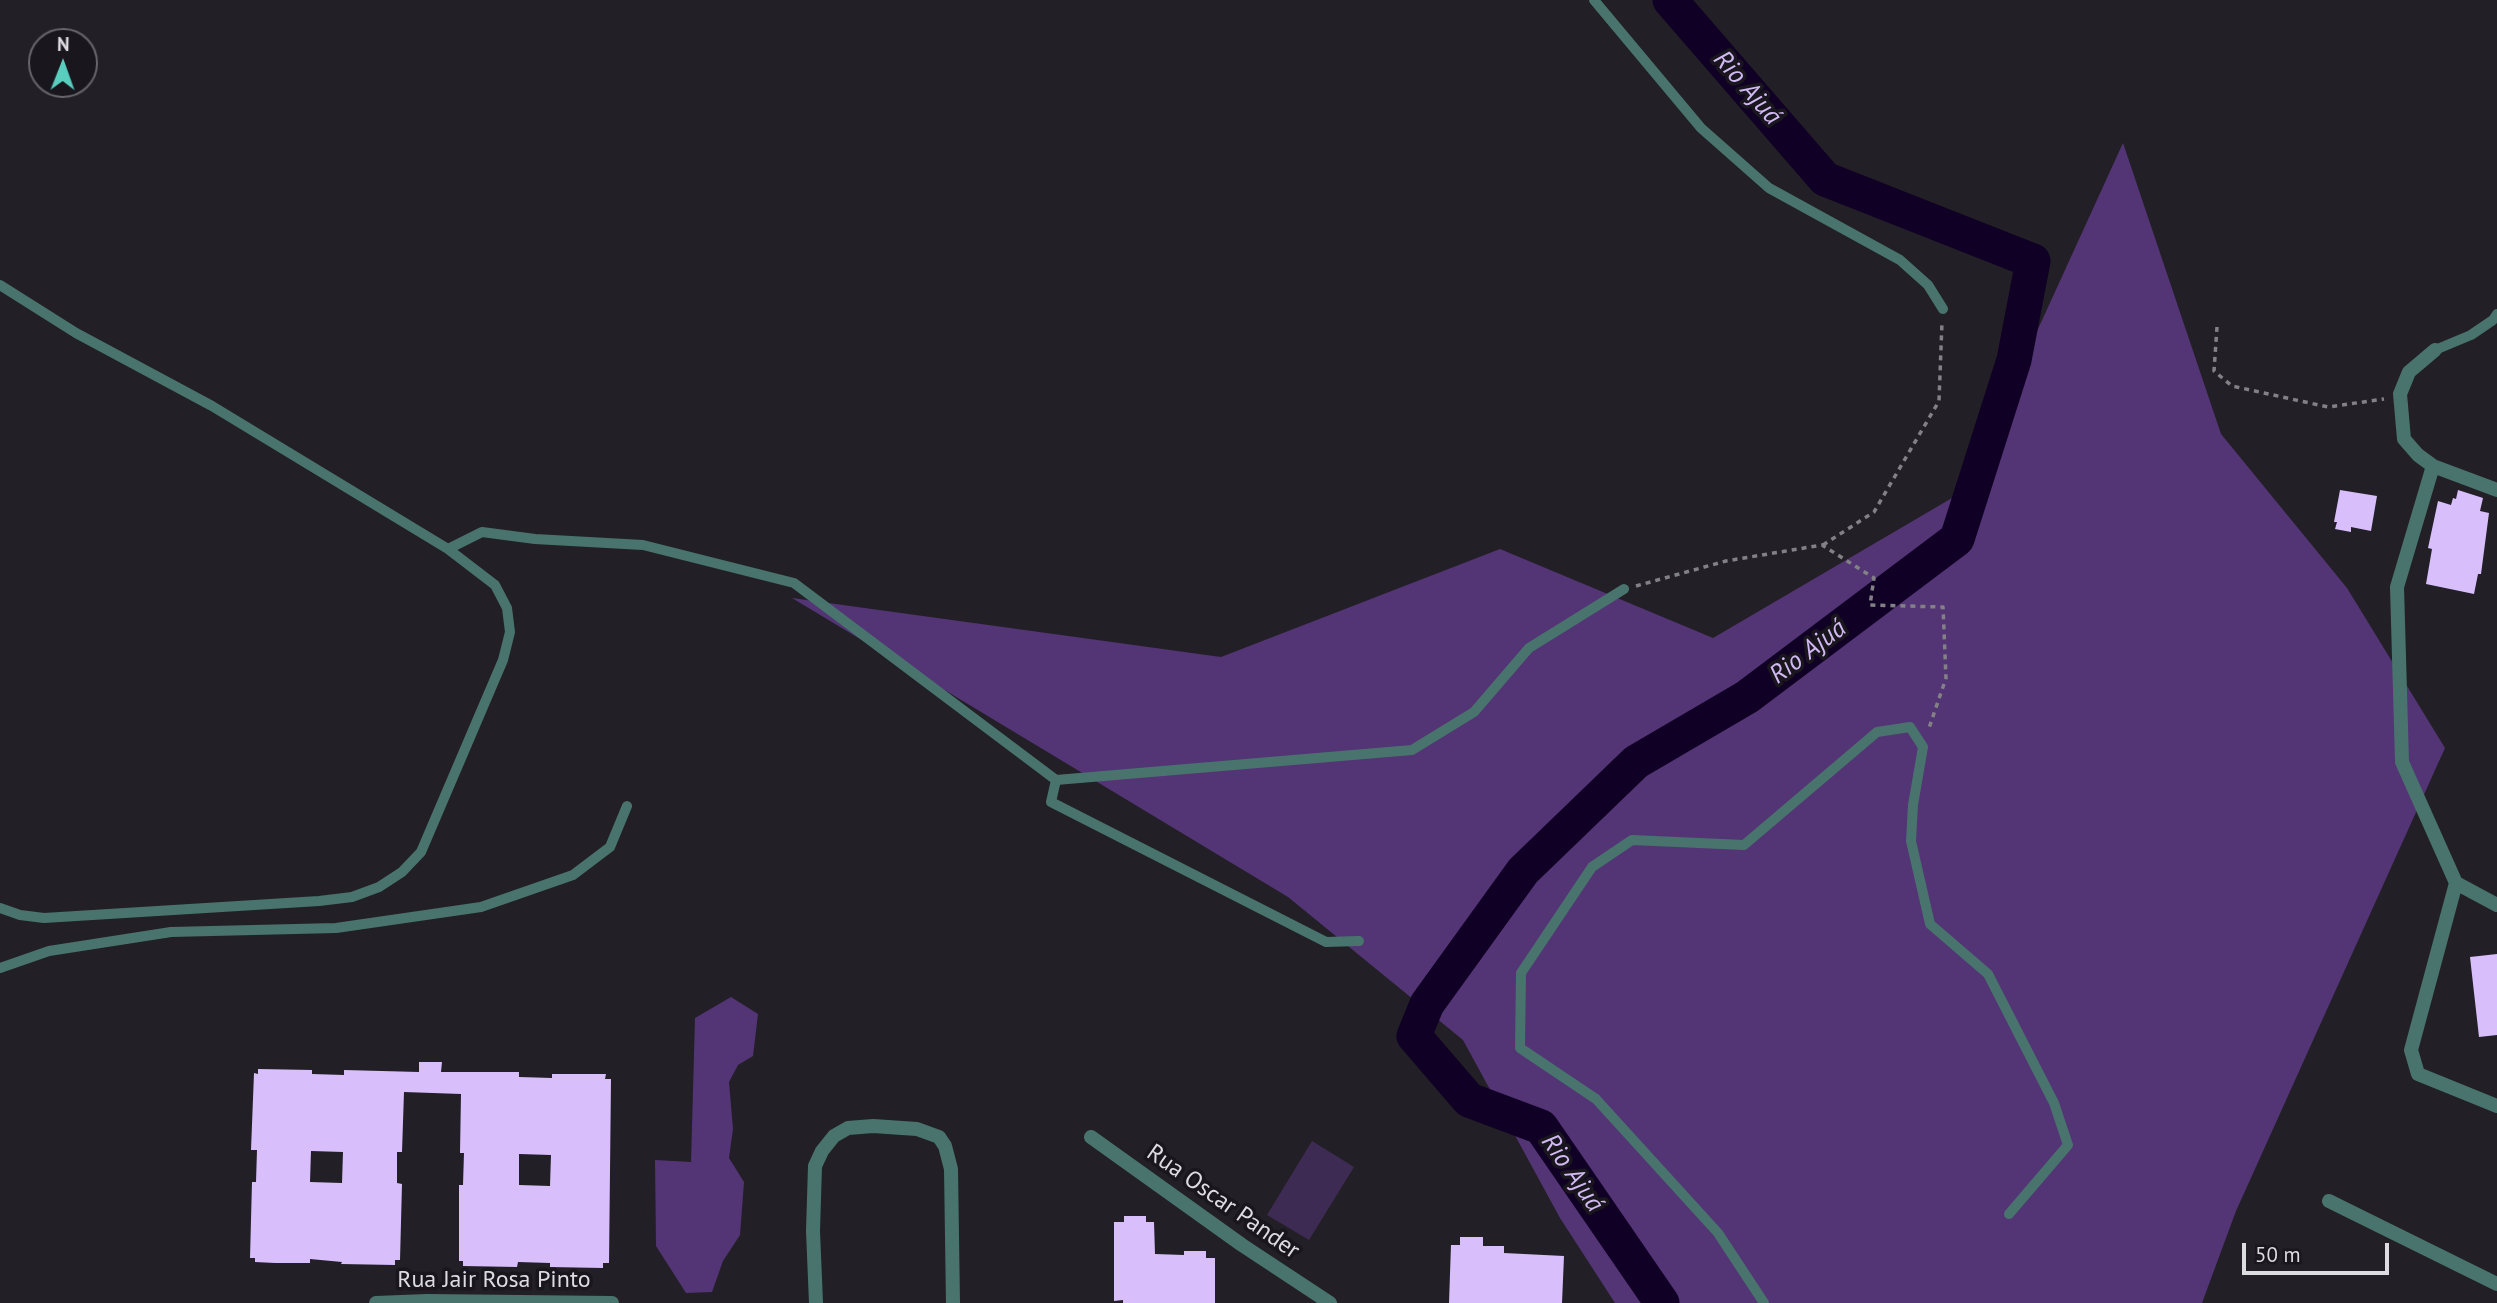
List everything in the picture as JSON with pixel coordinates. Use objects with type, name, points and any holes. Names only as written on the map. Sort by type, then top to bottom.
[{"type":"street","points":[[2435,350],[2409,372],[2400,397],[2404,439],[2418,455],[2433,466],[2497,490]]},
{"type":"street","points":[[2433,466],[2397,587],[2402,762],[2456,883],[2497,905]]},
{"type":"street","points":[[2456,883],[2411,1050],[2418,1074],[2497,1106]]},
{"type":"street","points":[[816,1303],[815,1166],[834,1136],[848,1128],[896,1126],[917,1129],[939,1137],[946,1146],[951,1169],[953,1303]]},
{"type":"street","name":"Rua Oscar Pander","points":[[1091,1137],[1242,1245],[1330,1303]]},
{"type":"street","points":[[2329,1201],[2497,1284]]},
{"type":"street","name":"Rua Jair Rosa Pinto","points":[[376,1303],[612,1303]]},
{"type":"lane","points":[[1594,0],[1701,128],[1769,188],[1900,260],[1928,285],[1943,309]]},
{"type":"lane","points":[[0,285],[76,333],[212,406],[448,549],[495,585],[507,608],[510,632],[503,660],[421,852],[402,872],[379,887],[352,897],[319,901],[44,918],[20,915],[0,908]]},
{"type":"lane","points":[[2435,350],[2472,335],[2497,314]]},
{"type":"lane","points":[[448,549],[482,531],[535,539],[643,545],[794,583],[1056,780],[1412,750],[1474,712],[1530,648],[1624,589]]},
{"type":"lane","points":[[1764,1303],[1718,1233],[1596,1099],[1520,1048],[1521,973],[1592,867],[1632,840],[1744,845],[1877,732],[1910,727],[1923,747],[1913,805],[1911,842],[1930,924],[1988,974],[2054,1103],[2068,1145],[2010,1214]]},
{"type":"lane","points":[[1056,780],[1051,802],[1326,942],[1359,941]]},
{"type":"lane","points":[[0,968],[49,951],[171,932],[336,928],[481,907],[573,875],[610,847],[627,806]]},
{"type":"path","points":[[1624,589],[1726,561],[1822,545],[1874,512],[1939,401],[1943,309]]},
{"type":"path","points":[[2217,327],[2214,371],[2232,386],[2328,407],[2400,397]]},
{"type":"path","points":[[1822,545],[1874,578],[1870,605],[1942,607],[1946,678],[1923,747]]},
{"type":"shaded area","points":[[2123,143],[2221,434],[2347,588],[2445,748],[2236,1211],[2202,1303],[1615,1303],[1560,1218],[1463,1040],[1288,897],[792,598],[1221,657],[1500,549],[1713,638],[1964,491]]},
{"type":"shaded area","points":[[731,997],[758,1014],[753,1056],[738,1065],[729,1082],[733,1129],[729,1158],[744,1182],[740,1235],[723,1261],[712,1292],[686,1293],[656,1246],[655,1160],[691,1162],[695,1018]]},
{"type":"shaded area","points":[[1312,1141],[1354,1167],[1309,1240],[1267,1215]]},
{"type":"building","points":[[2340,490],[2377,496],[2371,531],[2351,527],[2351,532],[2335,529]]},
{"type":"building","points":[[2458,490],[2483,498],[2480,511],[2489,513],[2481,574],[2478,574],[2474,594],[2426,584],[2432,549],[2428,548],[2438,501],[2451,505]]},
{"type":"building","points":[[2497,954],[2497,1035],[2479,1037],[2470,957]]},
{"type":"building","points":[[419,1062],[442,1062],[441,1072],[519,1072],[519,1077],[552,1078],[552,1074],[606,1074],[605,1079],[611,1079],[609,1263],[603,1263],[603,1268],[550,1267],[550,1263],[518,1262],[517,1267],[463,1266],[463,1261],[459,1261],[459,1185],[463,1185],[464,1153],[460,1153],[461,1094],[404,1092],[402,1152],[397,1152],[397,1183],[402,1184],[400,1260],[395,1260],[395,1265],[341,1264],[342,1262],[310,1259],[310,1263],[275,1263],[255,1262],[255,1258],[250,1258],[252,1182],[256,1182],[257,1150],[251,1150],[254,1073],[258,1074],[258,1069],[312,1070],[312,1074],[344,1075],[344,1070],[419,1072]],"holes":[[[311,1151],[343,1152],[342,1183],[310,1182]],[[519,1154],[551,1155],[550,1186],[519,1185]]]},
{"type":"building","points":[[1124,1216],[1146,1216],[1146,1222],[1154,1222],[1155,1254],[1184,1255],[1184,1251],[1206,1251],[1206,1258],[1215,1258],[1215,1303],[1114,1301],[1114,1222],[1124,1222]]},
{"type":"building","points":[[1460,1237],[1483,1237],[1483,1246],[1504,1246],[1504,1253],[1564,1256],[1562,1303],[1449,1303],[1451,1245],[1460,1245]]},
{"type":"waterway","name":"Rio Ajuá","points":[[1662,1303],[1541,1127],[1469,1100],[1414,1036],[1427,1004],[1523,871],[1636,762],[1747,697],[1957,539],[2014,360],[2033,261],[1825,179],[1670,0]]}]
